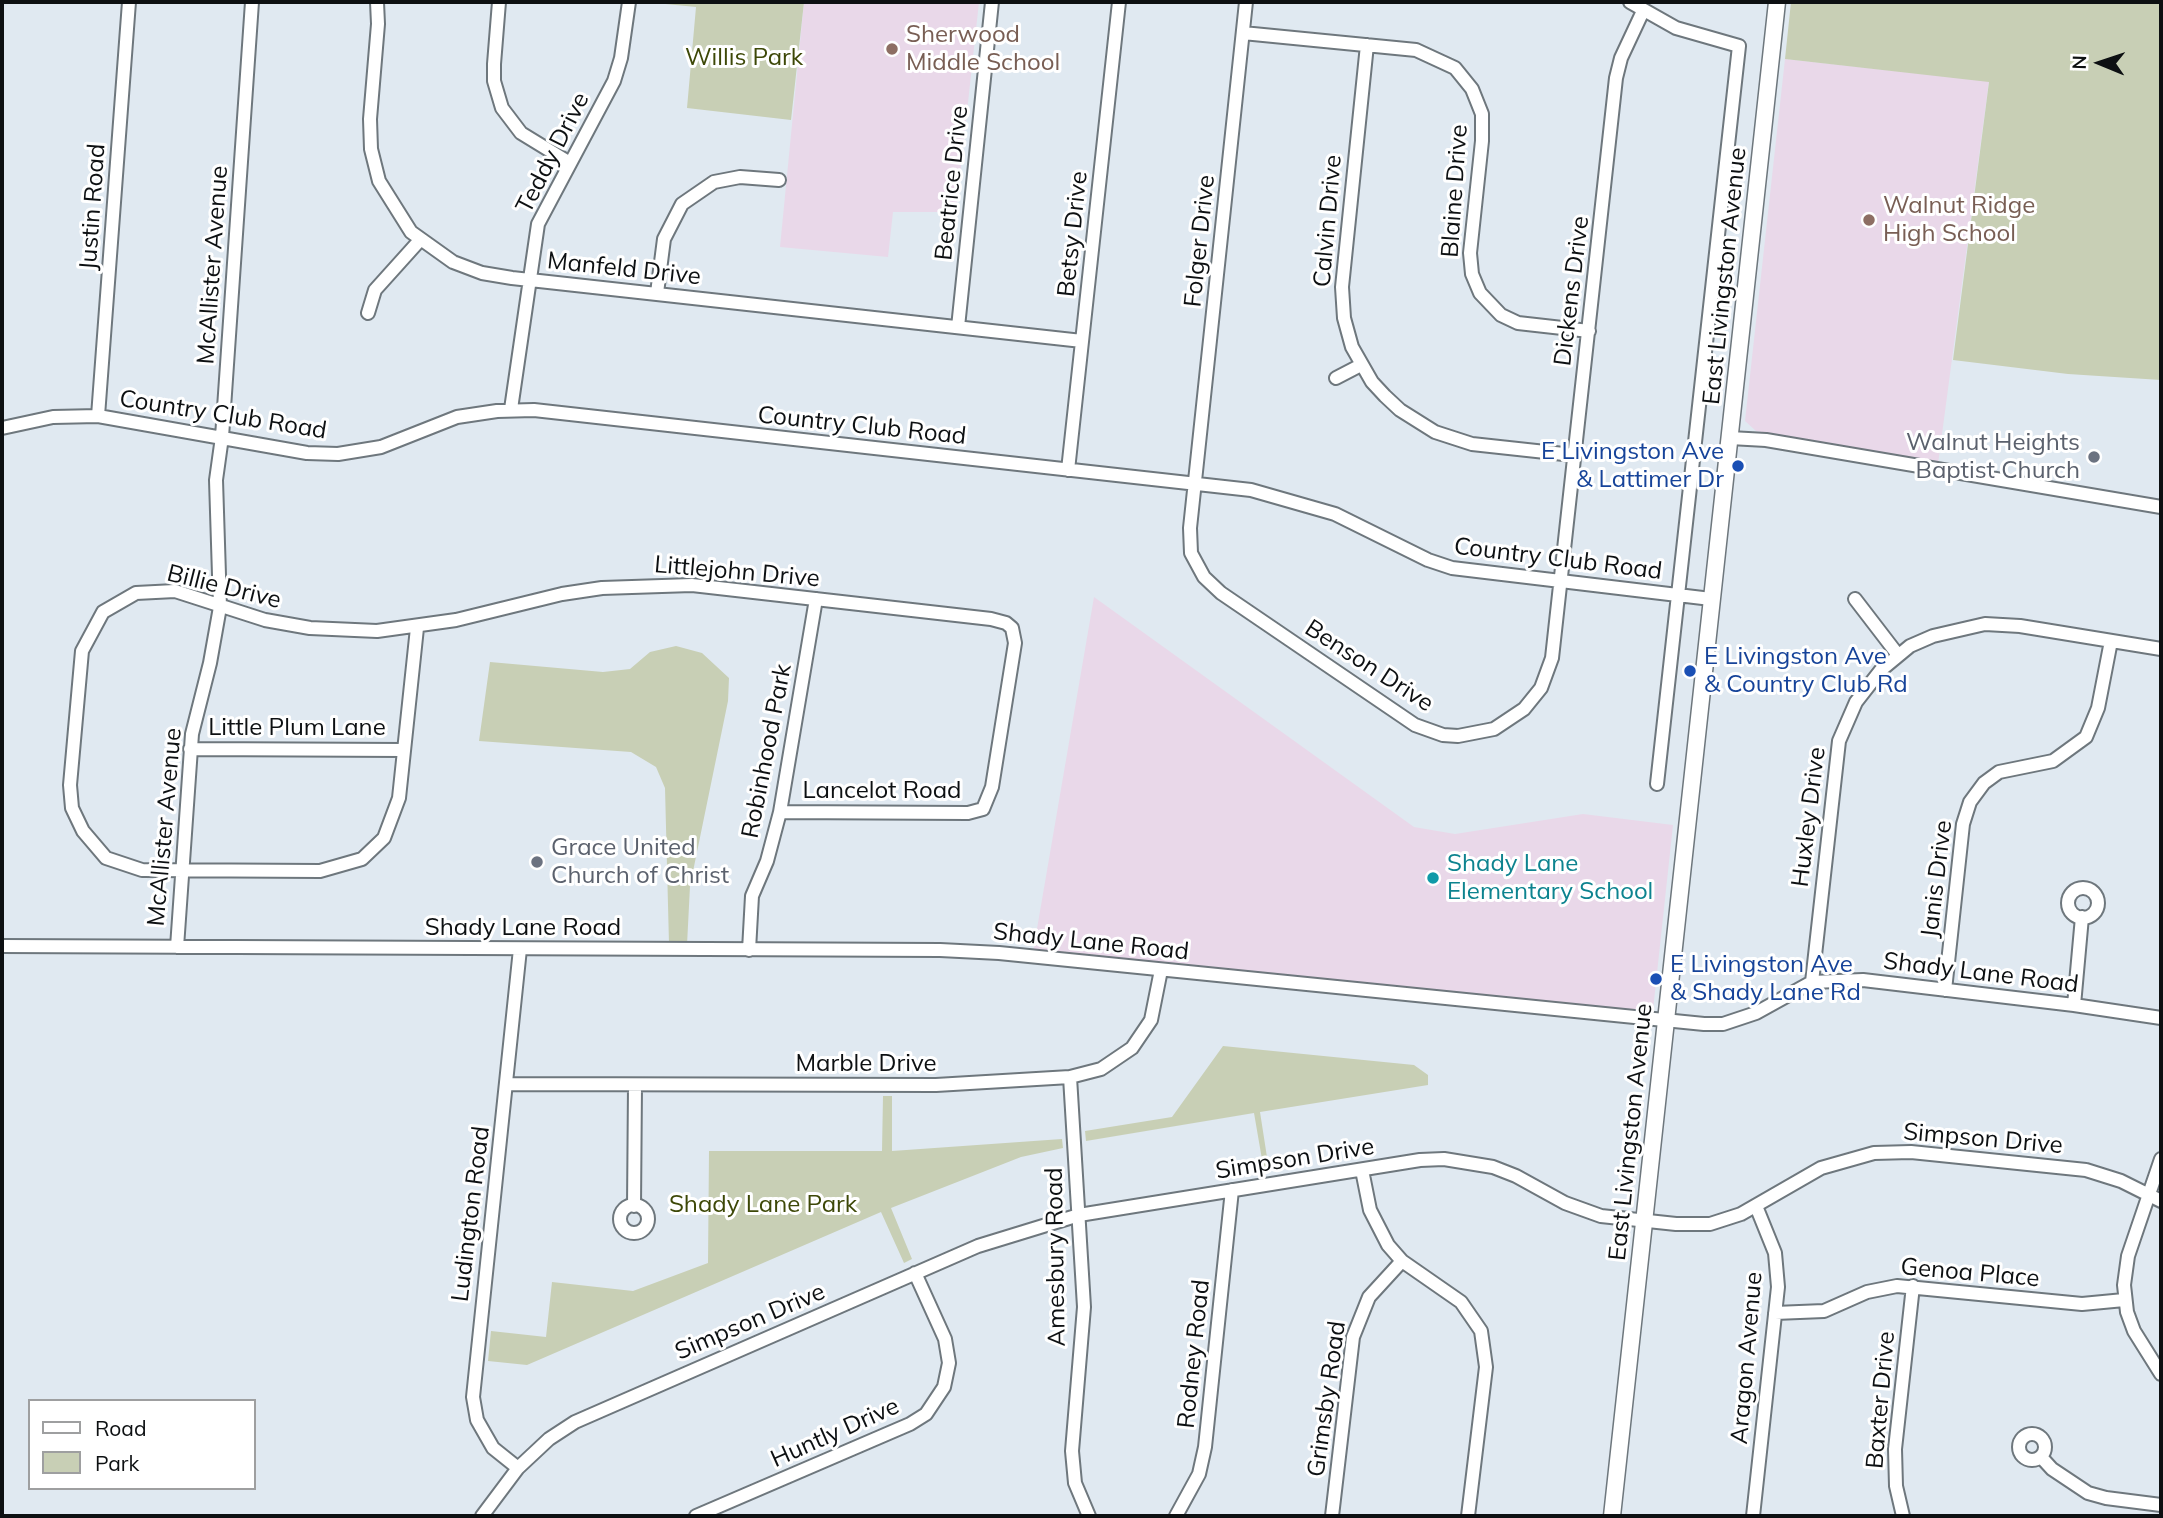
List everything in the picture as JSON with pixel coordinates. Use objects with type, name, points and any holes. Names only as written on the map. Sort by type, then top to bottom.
[{"type":"main road","name":"East Livingston Avenue","points":[[1612,1516],[1777,2]]},
{"type":"street","name":"Justin Road","points":[[98,416],[129,2]]},
{"type":"street","name":"McAllister Avenue","points":[[177,947],[190,749],[220,607],[215,514],[252,2]]},
{"type":"street","name":"Manfeld Drive","points":[[377,2],[371,149],[379,181],[397,213],[420,240],[467,269],[528,280],[1082,341]]},
{"type":"street","points":[[499,2],[494,81],[502,108],[521,133],[570,163]]},
{"type":"street","name":"Teddy Drive","points":[[511,410],[538,224],[614,81],[621,58],[629,2]]},
{"type":"street","name":"Beatrice Drive","points":[[958,327],[992,2]]},
{"type":"street","name":"Betsy Drive","points":[[1068,470],[1119,2]]},
{"type":"street","name":"Folger Drive","points":[[1195,485],[1246,2]]},
{"type":"street","points":[[1630,2],[1676,28],[1739,46],[1657,784]]},
{"type":"street","name":"Dickens Drive","points":[[1559,582],[1616,78],[1628,40],[1643,11]]},
{"type":"street","name":"Blaine Drive","points":[[1243,33],[1416,50],[1444,61],[1464,78],[1478,100],[1482,141],[1470,264],[1475,284],[1486,302],[1501,315],[1518,323],[1588,331]]},
{"type":"street","name":"Calvin Drive","points":[[1367,45],[1342,287],[1344,318],[1352,347],[1361,365],[1372,382],[1400,410],[1435,432],[1472,444],[1573,455]]},
{"type":"street","points":[[657,293],[664,239],[682,204],[714,182],[740,177],[779,180]]},
{"type":"street","points":[[368,313],[375,290],[420,240]]},
{"type":"street","points":[[1336,378],[1361,365]]},
{"type":"street","name":"Country Club Road","points":[[2,428],[53,416],[98,416],[307,453],[352,453],[395,443],[457,417],[511,410],[1251,490],[1335,514],[1428,561],[1452,568],[1711,599]]},
{"type":"street","points":[[1730,438],[1766,440],[2161,507]]},
{"type":"street","name":"Benson Drive","points":[[1195,485],[1189,540],[1191,553],[1203,578],[1415,725],[1443,735],[1469,735],[1494,729],[1535,699],[1552,658],[1559,582]]},
{"type":"street","name":"Littlejohn Drive","points":[[417,628],[562,594],[645,584],[692,585],[999,620],[1012,628],[1015,643],[992,787],[984,809]]},
{"type":"street","name":"Billie Drive","points":[[182,871],[129,867],[106,858],[92,845],[72,808],[79,663],[90,631],[103,612],[126,596],[147,591],[175,591],[265,620],[310,628],[377,631],[417,628]]},
{"type":"street","name":"Robinhood Park","points":[[748,950],[752,896],[767,860],[780,812],[816,599]]},
{"type":"street","points":[[1855,599],[1898,655]]},
{"type":"street","name":"Huxley Drive","points":[[1812,982],[1839,741],[1866,686],[1898,655],[1933,636],[1985,624],[2020,625],[2161,649]]},
{"type":"street","points":[[182,871],[338,869],[362,859],[375,848],[391,825],[399,798],[417,628]]},
{"type":"street","name":"Janis Drive","points":[[1945,990],[1963,824],[1970,802],[1984,783],[2000,772],[2053,761],[2086,737],[2098,708],[2111,641]]},
{"type":"street","name":"Little Plum Lane","points":[[190,749],[404,750]]},
{"type":"street","name":"Lancelot Road","points":[[780,812],[968,813],[984,809]]},
{"type":"street","points":[[2074,1004],[2082,917]]},
{"type":"street","name":"Shady Lane Road","points":[[2,946],[952,951],[1704,1024],[1741,1019],[1812,982],[1863,980],[2074,1004],[2161,1018]]},
{"type":"street","name":"Ludington Road","points":[[518,1468],[500,1454],[487,1438],[477,1420],[472,1397],[508,1084],[520,949]]},
{"type":"street","name":"Marble Drive","points":[[508,1084],[936,1085],[1070,1077],[1101,1069],[1132,1048],[1151,1020],[1161,970]]},
{"type":"street","name":"Amesbury Road","points":[[1070,1077],[1084,1307],[1072,1451],[1075,1483],[1089,1516]]},
{"type":"street","points":[[634,1206],[635,1086]]},
{"type":"street","name":"Simpson Drive","points":[[482,1516],[518,1468],[549,1438],[575,1422],[915,1273],[1022,1230],[1079,1214],[1420,1160],[1469,1162],[1516,1176],[1581,1211],[1645,1221],[1710,1224],[1756,1206],[1792,1183],[1832,1164],[1874,1153],[1911,1152],[2066,1166],[2121,1181],[2161,1201]]},
{"type":"street","points":[[2161,1159],[2128,1256],[2124,1300],[2137,1338],[2161,1374]]},
{"type":"street","points":[[1362,1170],[1370,1210],[1377,1228],[1402,1261],[1461,1302],[1481,1331],[1486,1367],[1468,1516]]},
{"type":"street","name":"Rodney Road","points":[[1176,1516],[1199,1474],[1205,1447],[1232,1190]]},
{"type":"street","name":"Aragon Avenue","points":[[1753,1516],[1778,1286],[1775,1253],[1756,1206]]},
{"type":"street","name":"Grimsby Road","points":[[1332,1516],[1353,1337],[1369,1297],[1402,1261]]},
{"type":"street","name":"Huntly Drive","points":[[696,1516],[926,1414],[944,1387],[949,1363],[945,1339],[915,1273]]},
{"type":"street","name":"Genoa Place","points":[[1775,1313],[1824,1311],[1882,1287],[1913,1286],[2081,1304],[2124,1300]]},
{"type":"street","name":"Baxter Drive","points":[[1903,1516],[1896,1486],[1895,1449],[1913,1286]]},
{"type":"street","points":[[2041,1457],[2052,1469],[2088,1493],[2161,1505]]},
{"type":"shaded area","points":[[804,2],[979,2],[956,212],[893,212],[888,257],[780,247]]},
{"type":"shaded area","name":"Walnut Ridge High School","points":[[1785,59],[1989,81],[1938,464],[1756,431],[1745,421]]},
{"type":"shaded area","points":[[1094,597],[1414,827],[1455,834],[1583,814],[1673,825],[1653,1010],[1646,1014],[1033,952]]},
{"type":"green space","name":"Willis Park","points":[[645,2],[804,2],[791,120],[687,108],[696,7]]},
{"type":"green space","points":[[1791,2],[2161,2],[2161,380],[2068,374],[1953,360],[1989,82],[1785,59]]},
{"type":"green space","points":[[676,646],[702,653],[729,678],[728,701],[690,886],[687,945],[669,944],[665,788],[656,767],[631,752],[479,741],[490,662],[603,672],[630,669],[650,652]]},
{"type":"green space","points":[[1223,1046],[1414,1065],[1428,1075],[1428,1085],[1260,1112],[1269,1170],[1264,1171],[1254,1113],[1086,1141],[1085,1131],[1172,1117]]},
{"type":"green space","name":"Shady Lane Park","points":[[883,1096],[892,1096],[892,1151],[1062,1139],[1063,1148],[1021,1157],[891,1208],[912,1259],[904,1263],[881,1212],[527,1365],[488,1361],[491,1331],[546,1337],[552,1282],[633,1291],[708,1263],[709,1151],[882,1151]]},
{"type":"place","name":"Sherwood Middle School","points":[[892,49]]},
{"type":"place","name":"Walnut Ridge High School","points":[[1869,220]]},
{"type":"place","name":"Walnut Heights Baptist Church","points":[[2094,457]]},
{"type":"place","name":"E Livingston Ave & Lattimer Dr","points":[[1738,466]]},
{"type":"place","name":"E Livingston Ave & Country Club Rd","points":[[1690,671]]},
{"type":"place","name":"Grace United Church of Christ","points":[[537,862]]},
{"type":"place","name":"Shady Lane Elementary School","points":[[1433,878]]},
{"type":"place","name":"E Livingston Ave & Shady Lane Rd","points":[[1656,979]]}]
